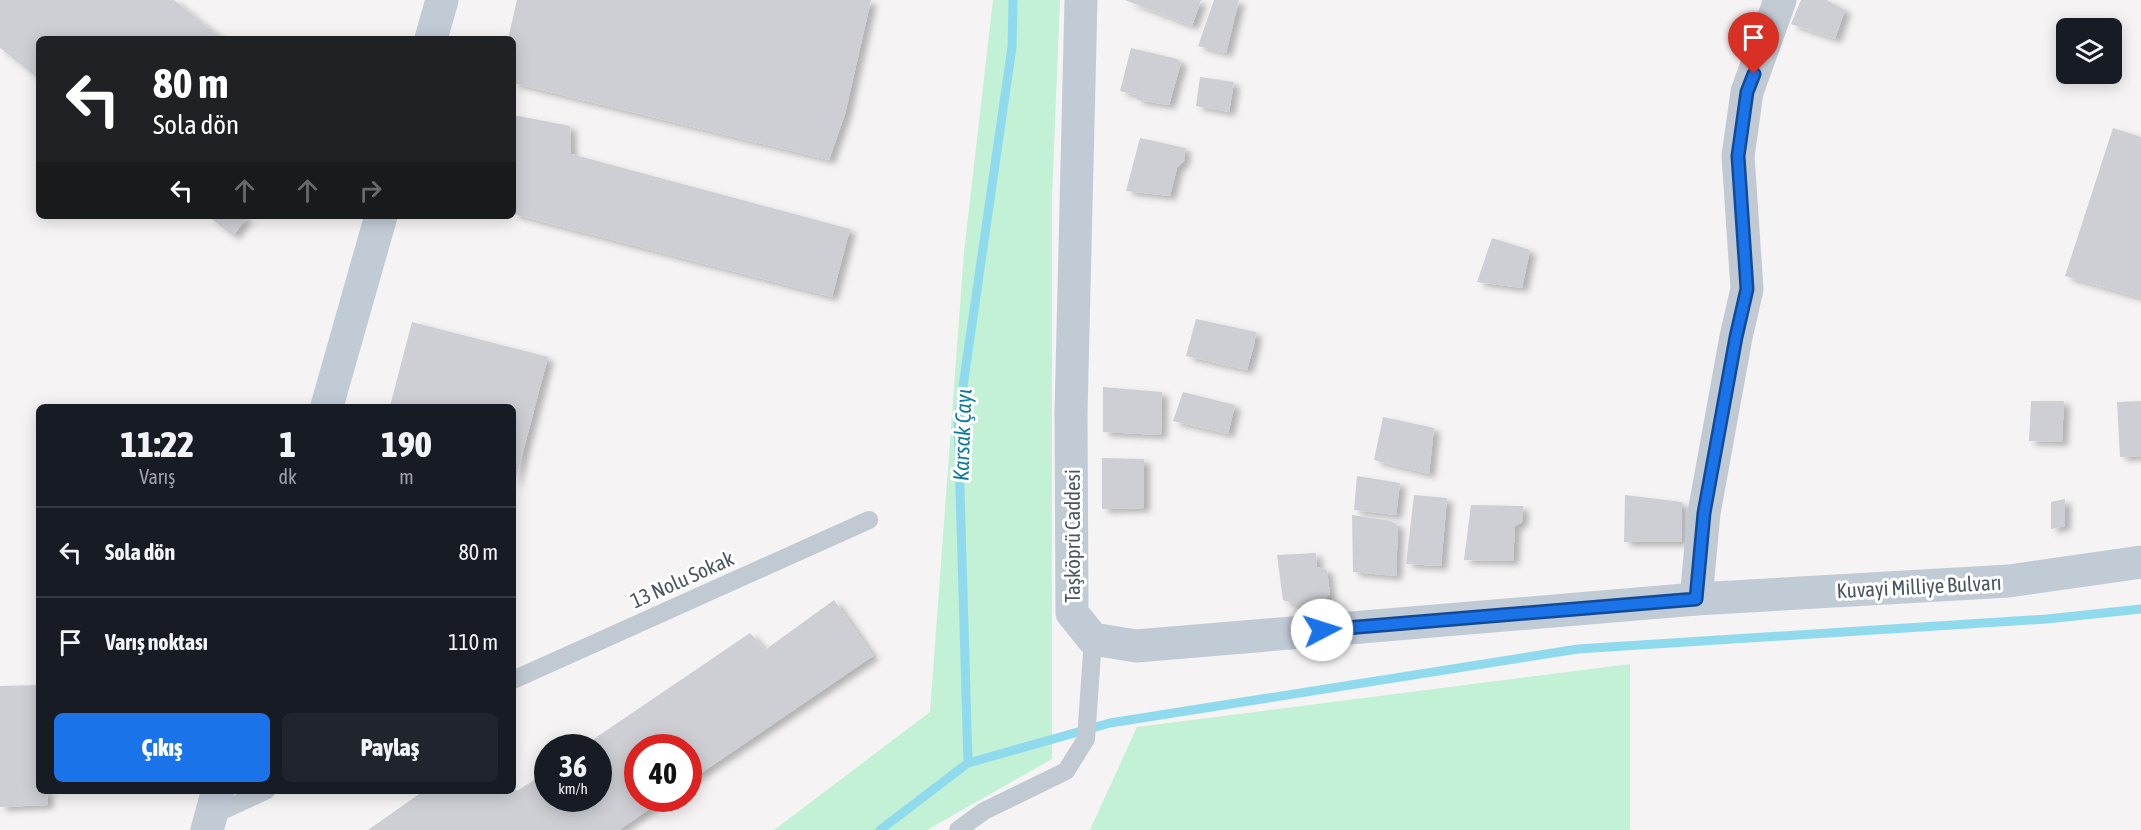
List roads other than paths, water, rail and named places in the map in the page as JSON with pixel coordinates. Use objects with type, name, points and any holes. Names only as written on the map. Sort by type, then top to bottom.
[{"type":"street","points":[[432,36],[442,0]]},
{"type":"street","name":"Taşköprü Caddesi","points":[[1081,0],[1072,401],[1072,613],[1094,639]]},
{"type":"street","points":[[1094,639],[1136,646],[1696,599],[1704,513],[1747,289],[1738,156],[1747,92],[1780,0]]},
{"type":"street","points":[[328,404],[380,219]]},
{"type":"street","name":"Kuvayi Milliye Bulvarı","points":[[1696,599],[2009,581],[2141,562]]},
{"type":"lane","name":"13 Nolu Sokak","points":[[516,679],[869,520]]},
{"type":"lane","points":[[958,830],[984,811],[1066,771],[1086,739],[1094,639]]},
{"type":"lane","points":[[212,812],[257,794]]},
{"type":"waterway","name":"Karsak Çayı","points":[[880,830],[968,763],[958,421],[1012,47],[1013,0]]},
{"type":"waterway","points":[[968,763],[1110,723],[1578,649],[2047,619],[2141,609]]}]
